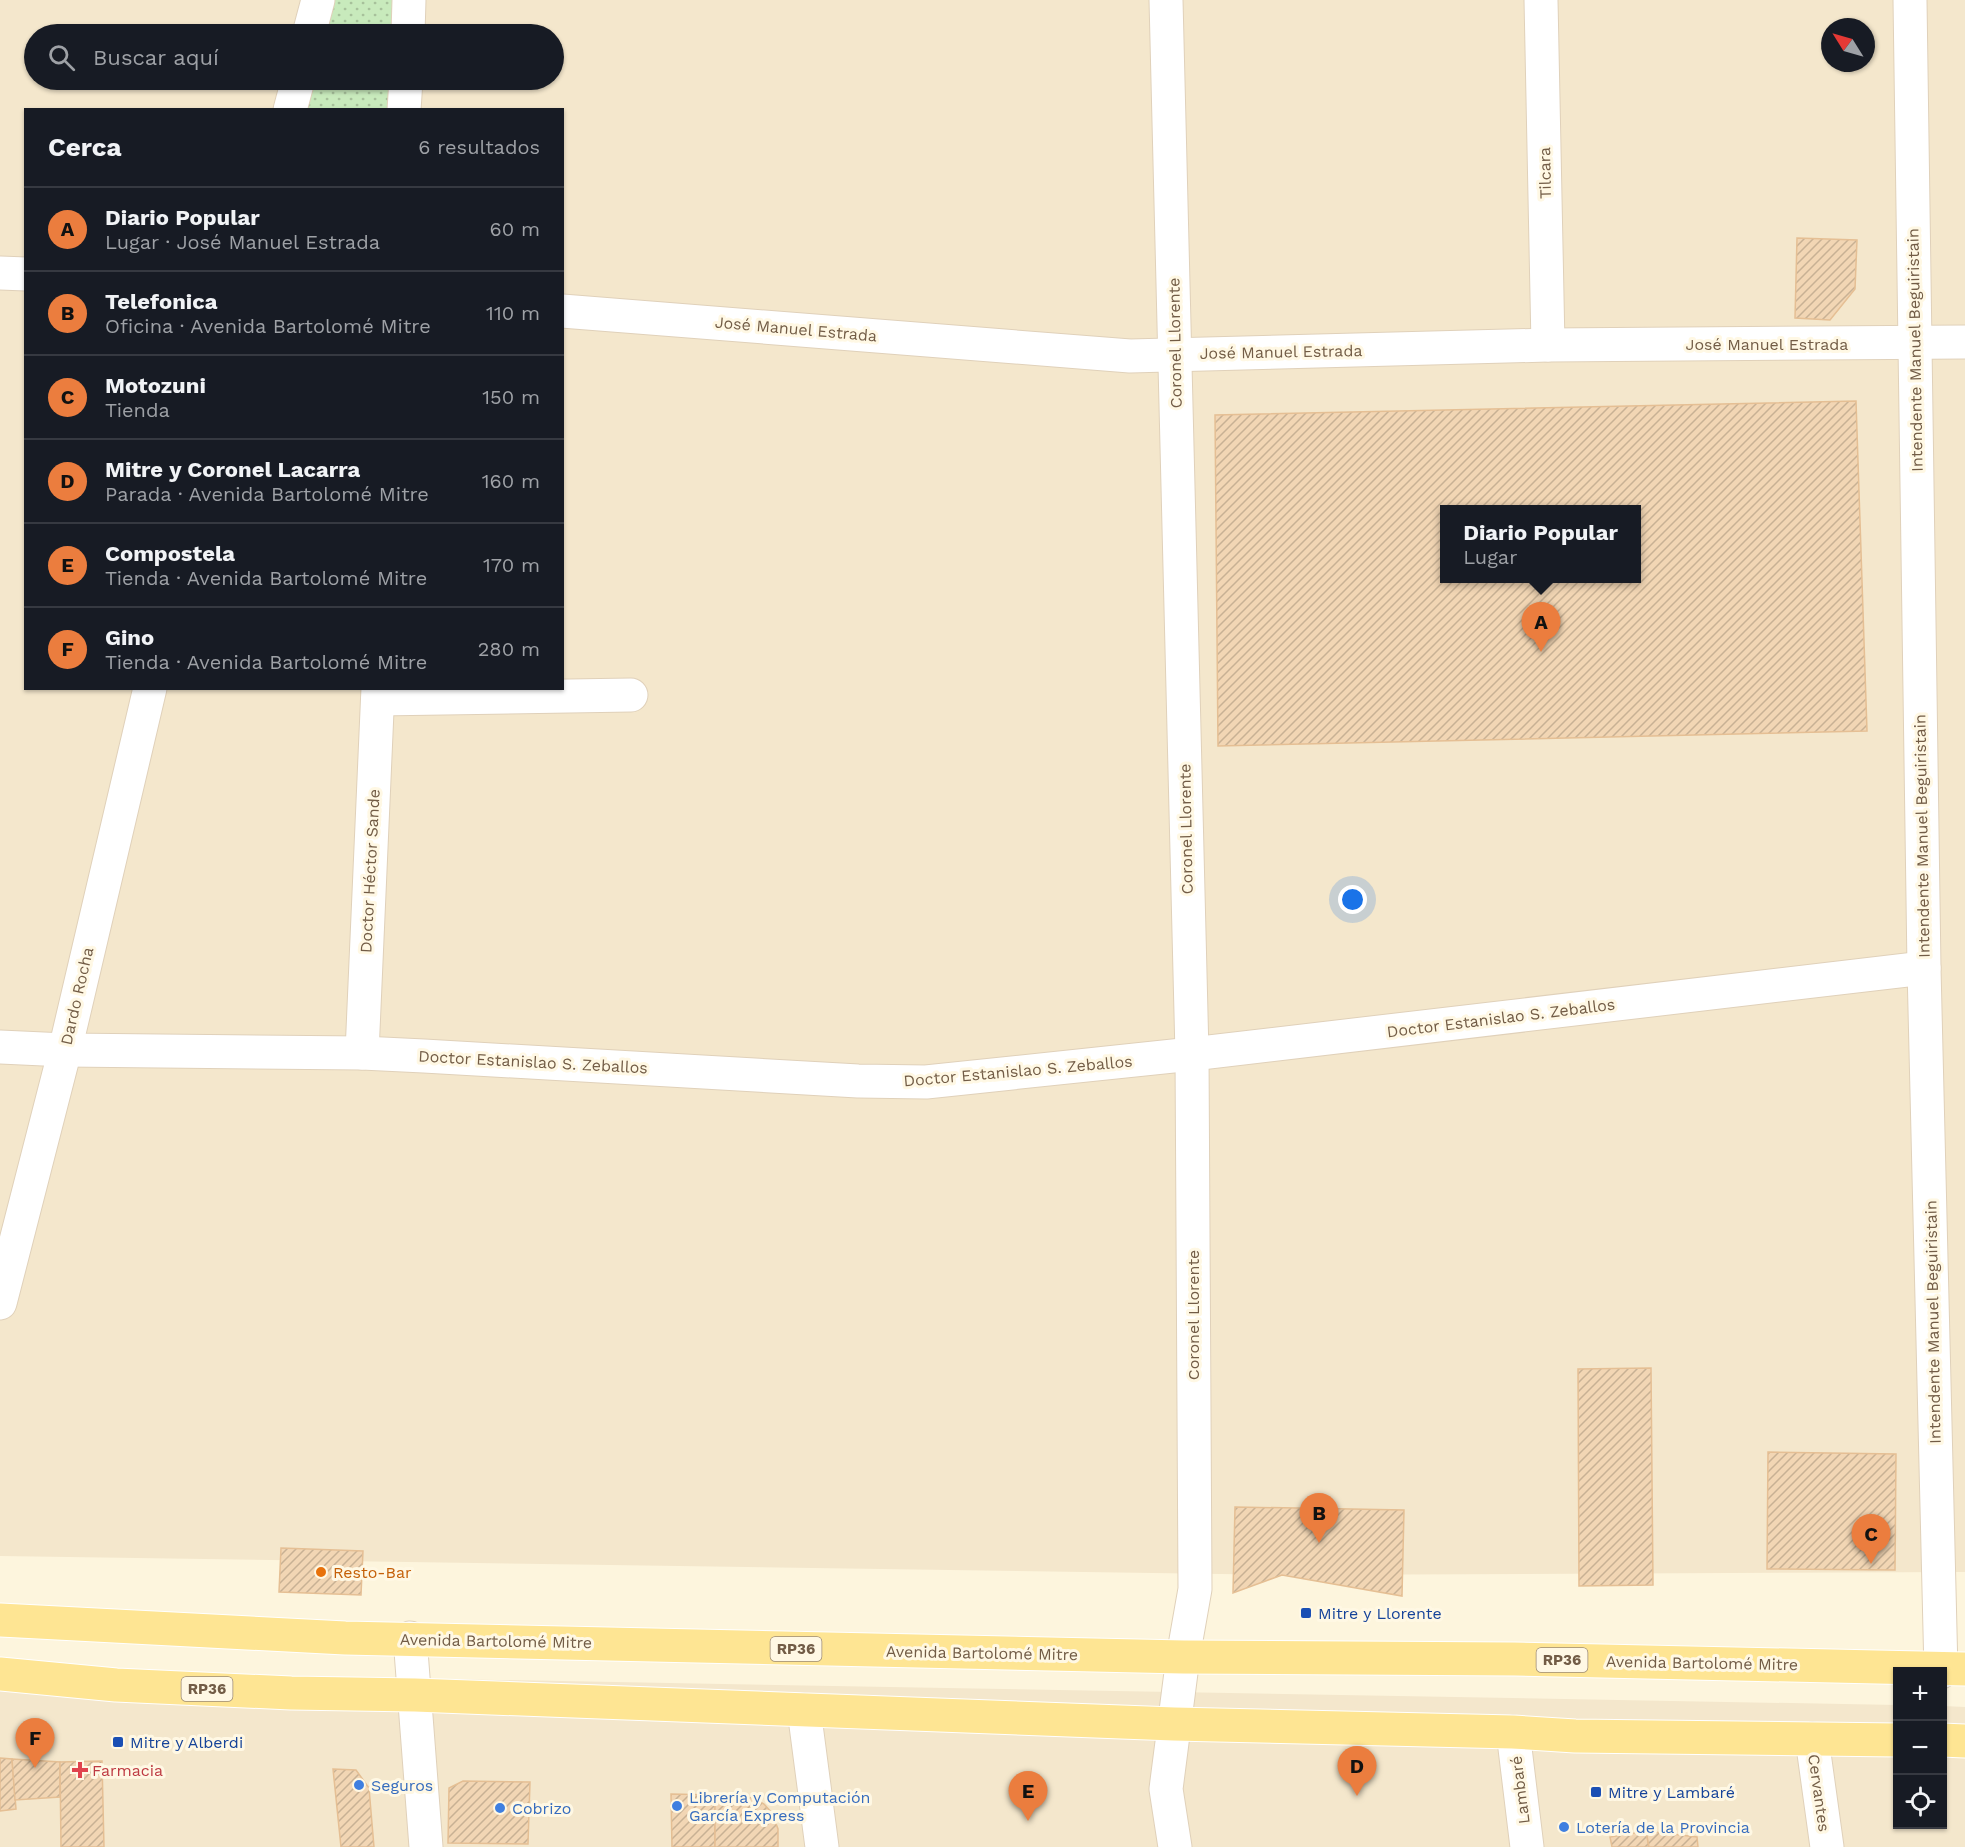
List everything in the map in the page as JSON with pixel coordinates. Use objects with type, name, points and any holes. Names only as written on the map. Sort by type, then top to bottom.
[{"type":"main road","name":"Avenida Bartolomé Mitre","points":[[0,1620],[345,1638],[1183,1657],[1515,1659],[1949,1670]]},
{"type":"main road","name":"RP36","points":[[0,1674],[128,1685],[291,1693],[415,1695],[1174,1725],[1513,1732],[1575,1736],[1893,1740]]},
{"type":"main road","points":[[1947,1740],[1965,1741]]},
{"type":"street","points":[[312,24],[318,0]]},
{"type":"street","points":[[408,24],[409,0]]},
{"type":"street","name":"Coronel Llorente","points":[[1166,0],[1192,1054],[1195,1589],[1183,1657],[1166,1789],[1175,1847]]},
{"type":"street","name":"Tilcara","points":[[1542,0],[1548,345]]},
{"type":"street","name":"Intendente Manuel Beguiristain","points":[[1910,0],[1924,968],[1949,1670]]},
{"type":"street","points":[[291,108],[295,90]]},
{"type":"street","points":[[404,108],[405,90]]},
{"type":"street","points":[[0,273],[24,274]]},
{"type":"street","name":"José Manuel Estrada","points":[[564,310],[1130,356],[1548,345],[1965,342]]},
{"type":"street","name":"Dardo Rocha","points":[[0,1303],[65,1050],[150,690]]},
{"type":"street","points":[[378,694],[630,694]]},
{"type":"street","name":"Doctor Héctor Sande","points":[[362,1053],[378,694]]},
{"type":"street","name":"Doctor Estanislao S. Zeballos","points":[[0,1047],[65,1050],[362,1053],[847,1080],[926,1082],[1192,1054],[1924,968]]},
{"type":"street","points":[[410,1638],[426,1847]]},
{"type":"street","points":[[804,1710],[822,1847]]},
{"type":"street","name":"Lambaré","points":[[1513,1732],[1527,1847]]},
{"type":"street","name":"Cervantes","points":[[1812,1739],[1827,1847]]},
{"type":"shaded area","points":[[0,0],[1965,0],[1965,1572],[1282,1575],[0,1556]]},
{"type":"shaded area","points":[[0,1671],[1893,1705],[1893,1829],[1947,1829],[1947,1706],[1965,1707],[1965,1847],[0,1847]]},
{"type":"green space","points":[[318,0],[409,0],[408,24],[312,24]]},
{"type":"green space","points":[[295,90],[405,90],[404,108],[291,108]]},
{"type":"building","points":[[1797,238],[1857,240],[1855,289],[1830,320],[1795,318]]},
{"type":"building","points":[[1856,401],[1867,731],[1218,746],[1215,415]]},
{"type":"building","points":[[1651,1368],[1653,1585],[1579,1586],[1578,1369]]},
{"type":"building","points":[[1768,1452],[1896,1454],[1895,1570],[1767,1569]]},
{"type":"building","points":[[1235,1507],[1404,1510],[1402,1596],[1282,1575],[1233,1593]]},
{"type":"building","name":"Resto-Bar","points":[[281,1548],[363,1551],[361,1595],[279,1592]]},
{"type":"building","points":[[0,1758],[12,1759],[16,1809],[0,1811]]},
{"type":"building","points":[[12,1759],[60,1762],[60,1797],[15,1800]]},
{"type":"building","points":[[102,1761],[104,1847],[61,1847],[60,1762]]},
{"type":"building","points":[[333,1769],[356,1770],[369,1788],[374,1847],[341,1847]]},
{"type":"building","points":[[463,1781],[530,1782],[528,1844],[448,1843],[449,1788]]},
{"type":"building","points":[[671,1794],[715,1795],[715,1847],[672,1847]]},
{"type":"building","points":[[715,1795],[754,1798],[764,1804],[772,1813],[778,1829],[778,1847],[715,1847]]},
{"type":"building","points":[[1646,1831],[1649,1847],[1612,1847],[1610,1837]]},
{"type":"building","points":[[1646,1831],[1697,1837],[1698,1847],[1649,1847]]},
{"type":"place","name":"Diario Popular","points":[[1541,652]]},
{"type":"place","name":"Telefonica","points":[[1319,1543]]},
{"type":"place","name":"Motozuni","points":[[1871,1564]]},
{"type":"place","name":"Resto-Bar","points":[[321,1572]]},
{"type":"place","name":"Mitre y Llorente","points":[[1306,1613]]},
{"type":"place","name":"Mitre y Alberdi","points":[[118,1742]]},
{"type":"place","name":"Gino","points":[[35,1768]]},
{"type":"place","name":"Farmacia","points":[[80,1770]]},
{"type":"place","name":"Seguros","points":[[359,1785]]},
{"type":"place","name":"Mitre y Lambaré","points":[[1596,1792]]},
{"type":"place","name":"Mitre y Coronel Lacarra","points":[[1357,1796]]},
{"type":"place","name":"Librería y Computación García Express","points":[[677,1806]]},
{"type":"place","name":"Cobrizo","points":[[500,1808]]},
{"type":"place","name":"Compostela","points":[[1028,1821]]},
{"type":"place","name":"Lotería de la Provincia","points":[[1564,1827]]}]
